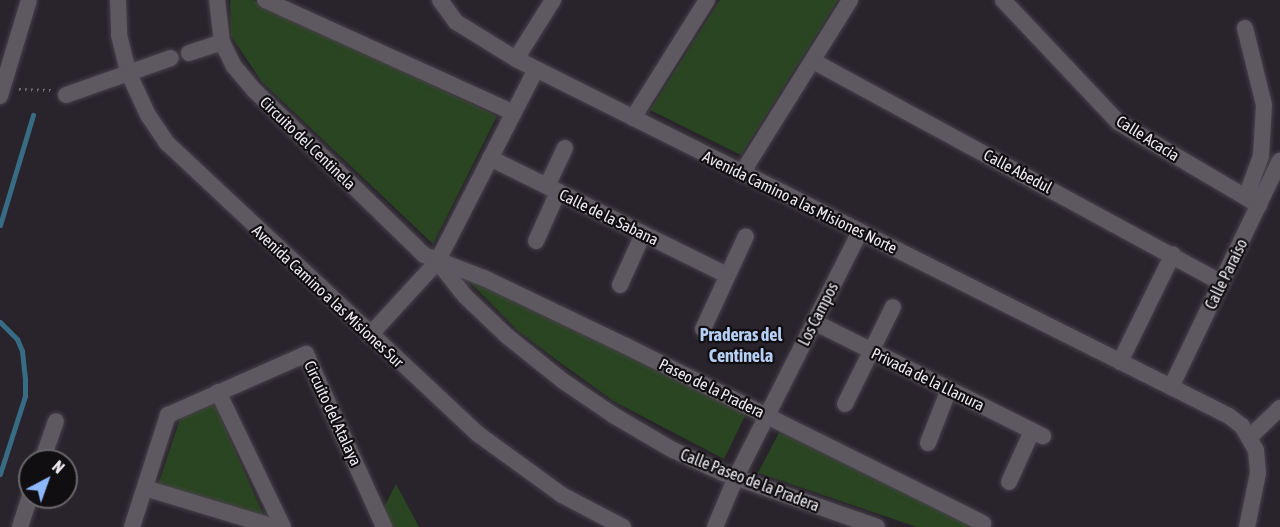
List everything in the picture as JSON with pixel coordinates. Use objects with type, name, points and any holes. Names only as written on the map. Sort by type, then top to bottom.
[{"type":"street","points":[[1,92],[6,56],[29,0]]},
{"type":"street","name":"Avenida Camino a las Misiones Sur","points":[[118,0],[119,36],[128,72],[148,115],[167,143],[370,335],[506,456],[562,495],[623,527]]},
{"type":"street","name":"Circuito del Centinela","points":[[217,0],[222,42],[233,65],[254,90],[424,255],[437,261]]},
{"type":"street","points":[[265,0],[514,113]]},
{"type":"street","name":"Avenida Camino a las Misiones Norte","points":[[440,0],[456,22],[516,59],[1171,387],[1229,417],[1250,437]]},
{"type":"street","points":[[516,59],[553,0]]},
{"type":"street","points":[[633,118],[707,0]]},
{"type":"street","points":[[742,172],[850,0]]},
{"type":"street","name":"Calle Acacia","points":[[1003,0],[1118,122],[1252,201]]},
{"type":"street","points":[[1245,28],[1263,105],[1261,156],[1252,201]]},
{"type":"street","points":[[189,53],[222,42]]},
{"type":"street","points":[[66,95],[171,58]]},
{"type":"street","name":"Calle Abedul","points":[[813,61],[1222,283]]},
{"type":"street","points":[[370,335],[437,261],[536,69]]},
{"type":"street","points":[[536,242],[565,148]]},
{"type":"street","name":"Calle de la Sabana","points":[[490,158],[727,275]]},
{"type":"street","name":"Calle Paraíso","points":[[1171,387],[1222,283],[1252,201],[1280,161]]},
{"type":"street","name":"Los Campos","points":[[715,527],[736,477],[860,231]]},
{"type":"street","points":[[620,285],[643,234]]},
{"type":"street","points":[[703,329],[746,236]]},
{"type":"street","points":[[1120,362],[1173,255]]},
{"type":"street","name":"Paseo de la Pradera","points":[[437,261],[484,278],[983,523]]},
{"type":"street","name":"Calle Paseo de la Pradera","points":[[437,261],[465,296],[507,336],[563,381],[673,450],[736,477],[876,527]]},
{"type":"street","points":[[845,404],[893,307]]},
{"type":"street","name":"Privada de la Llanura","points":[[814,322],[1038,433],[1009,482]]},
{"type":"street","name":"Circuito del Atalaya","points":[[132,527],[168,415],[302,354],[310,356],[384,527]]},
{"type":"street","points":[[928,443],[950,390]]},
{"type":"street","points":[[218,392],[283,527]]},
{"type":"street","points":[[1247,527],[1258,473],[1256,450],[1250,437],[1280,408]]},
{"type":"street","points":[[46,449],[56,421]]},
{"type":"street","points":[[145,488],[274,527]]},
{"type":"street","points":[[20,527],[26,509]]},
{"type":"path","points":[[1,92],[50,90],[66,95]]},
{"type":"green space","points":[[230,0],[253,0],[497,116],[433,244],[262,82],[231,36]]},
{"type":"green space","points":[[720,0],[838,0],[741,155],[650,110]]},
{"type":"green space","points":[[464,276],[747,412],[724,459],[615,402],[517,330]]},
{"type":"green space","points":[[214,403],[264,516],[158,485],[183,410]]},
{"type":"green space","points":[[781,429],[980,527],[917,527],[758,473]]},
{"type":"green space","points":[[396,484],[419,527],[389,527],[381,513]]},
{"type":"waterway","points":[[0,225],[33,115]]},
{"type":"waterway","points":[[0,322],[17,339],[22,351],[25,378],[25,396],[0,474]]},
{"type":"district","name":"Praderas del Centinela","points":[[741,346]]}]
